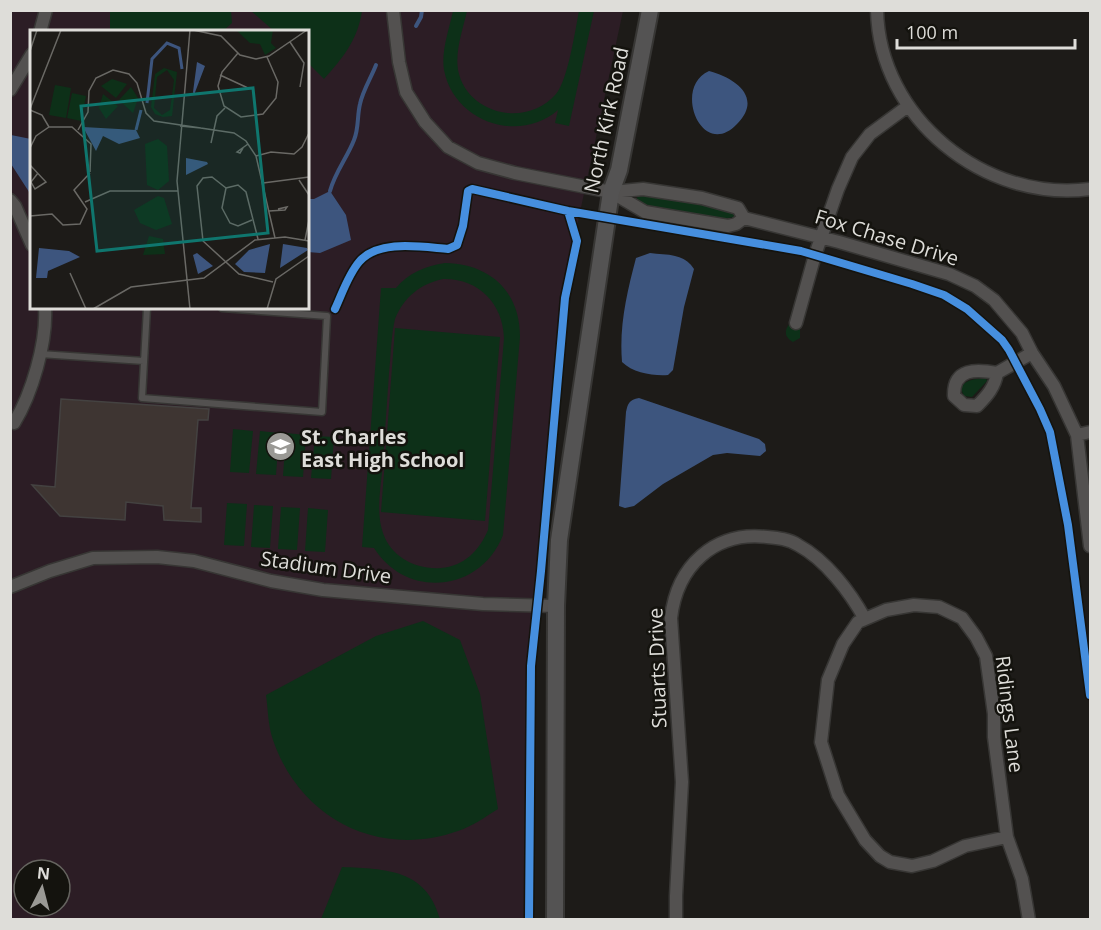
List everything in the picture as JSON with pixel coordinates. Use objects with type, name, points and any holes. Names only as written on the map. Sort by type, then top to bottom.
[{"type":"main road","name":"North Kirk Road","points":[[555,920],[556,606],[560,540],[611,192],[619,170],[650,10]]},
{"type":"street","points":[[41,30],[46,10]]},
{"type":"street","points":[[393,10],[399,62],[406,92],[425,122],[448,147],[478,163],[515,173],[611,192]]},
{"type":"street","points":[[877,10],[877,26],[882,52],[893,80],[919,121],[938,140],[967,163],[1003,180],[1046,189],[1090,189]]},
{"type":"street","points":[[10,90],[30,57]]},
{"type":"street","points":[[796,323],[815,255],[852,157],[870,134],[908,106]]},
{"type":"street","name":"Fox Chase Drive","points":[[611,192],[643,189],[702,198],[738,208],[744,218],[949,273],[975,286],[1006,312],[1022,333],[1054,386],[1077,435],[1090,546]]},
{"type":"street","name":"Fox Chase Drive","points":[[611,192],[645,212],[728,226],[744,218]]},
{"type":"street","points":[[10,200],[15,206],[30,240]]},
{"type":"street","points":[[14,423],[25,403],[39,354],[45,309]]},
{"type":"street","points":[[997,373],[1032,353]]},
{"type":"street","points":[[1077,435],[1090,432]]},
{"type":"street","name":"Stuarts Drive","points":[[676,920],[682,782],[671,618],[673,602],[679,586],[704,553],[724,541],[746,536],[780,538],[797,544],[838,578],[855,600],[865,619]]},
{"type":"street","name":"Stadium Drive","points":[[10,587],[75,562],[93,558],[157,557],[194,561],[271,581],[323,590],[483,604],[556,606]]},
{"type":"street","name":"Ridings Lane","points":[[865,619],[886,610],[914,605],[939,607],[962,618],[976,637],[986,656],[1007,837],[1022,879],[1029,920]]},
{"type":"street","points":[[865,619],[858,622],[843,644],[828,680],[821,742],[838,795],[865,840],[880,856],[890,862],[912,866],[933,861],[965,846],[1007,837]]},
{"type":"lane","points":[[147,309],[142,398],[322,412],[327,316],[235,309]]},
{"type":"lane","points":[[39,354],[144,360]]},
{"type":"shaded area","name":"St. Charles East High School","points":[[10,11],[623,11],[570,259],[565,272],[528,686],[526,919],[11,919]]},
{"type":"green space","points":[[110,11],[231,11],[232,23],[224,30],[110,30]]},
{"type":"green space","points":[[251,11],[362,11],[349,48],[324,79],[309,64],[309,30],[273,30]]},
{"type":"green space","points":[[453,11],[467,11],[458,55],[458,70],[464,85],[473,98],[485,106],[499,112],[515,113],[530,111],[544,105],[556,94],[564,78],[579,11],[594,11],[569,126],[555,123],[558,110],[542,120],[525,125],[507,126],[490,122],[474,114],[461,103],[450,88],[443,63],[444,48]]},
{"type":"green space","points":[[639,193],[726,209],[733,211],[734,217],[722,219],[642,204],[638,202]]},
{"type":"green space","points":[[438,264],[461,265],[476,269],[499,283],[515,306],[520,337],[503,535],[492,554],[478,568],[461,578],[443,582],[424,582],[405,576],[388,565],[374,548],[362,547],[381,288],[396,288],[412,274]],"holes":[[[443,279],[467,283],[486,295],[499,314],[504,338],[488,530],[480,545],[464,561],[449,567],[432,568],[414,564],[398,555],[383,533],[379,515],[391,346],[395,319],[408,298],[427,284]]]},
{"type":"green space","points":[[798,315],[800,317],[800,338],[793,342],[786,332]]},
{"type":"green space","points":[[395,328],[500,337],[485,521],[381,512]]},
{"type":"green space","points":[[986,378],[987,381],[972,397],[964,396],[961,389],[965,383]]},
{"type":"green space","points":[[233,429],[253,431],[249,473],[230,472]]},
{"type":"green space","points":[[260,431],[279,433],[276,475],[256,474]]},
{"type":"green space","points":[[286,433],[306,435],[303,477],[283,476]]},
{"type":"green space","points":[[315,436],[334,437],[331,479],[311,478]]},
{"type":"green space","points":[[227,503],[247,504],[244,546],[224,545]]},
{"type":"green space","points":[[254,505],[273,506],[270,548],[251,547]]},
{"type":"green space","points":[[281,507],[300,508],[297,550],[278,549]]},
{"type":"green space","points":[[308,508],[328,510],[325,552],[305,551]]},
{"type":"green space","points":[[423,621],[460,640],[480,694],[498,809],[458,831],[428,838],[400,840],[372,835],[346,826],[323,811],[302,791],[285,768],[273,740],[266,695],[376,636]]},
{"type":"green space","points":[[342,867],[389,871],[414,881],[434,902],[440,919],[321,919]]},
{"type":"water","points":[[709,71],[737,84],[747,98],[744,115],[737,124],[724,133],[713,134],[703,128],[692,105],[693,91],[698,79]]},
{"type":"water","points":[[11,135],[30,139],[30,193],[11,164]]},
{"type":"water","points":[[330,191],[346,215],[351,240],[320,253],[309,252],[309,199]]},
{"type":"water","points":[[650,253],[680,257],[694,269],[684,307],[673,370],[668,375],[643,373],[622,362],[623,322],[636,258]]},
{"type":"water","points":[[639,398],[759,439],[765,444],[766,451],[760,456],[727,453],[713,455],[663,484],[634,506],[625,508],[619,506],[627,406]]},
{"type":"building","points":[[61,399],[209,409],[208,420],[198,420],[191,508],[201,508],[201,522],[164,520],[163,506],[126,502],[125,520],[60,516],[32,485],[55,487]]},
{"type":"waterway","points":[[416,26],[422,10]]},
{"type":"waterway","points":[[330,191],[354,140],[361,99],[376,65]]},
{"type":"cycle path","points":[[335,309],[352,273],[367,255],[389,247],[413,246],[448,249],[457,245],[463,226],[468,191],[472,189],[568,211],[801,251],[944,295],[967,309],[1002,340],[1050,432],[1068,525],[1090,695]]},
{"type":"cycle path","points":[[529,920],[531,666],[565,298],[577,241],[568,211]]},
{"type":"place","name":"St. Charles East High School","points":[[280,447]]}]
